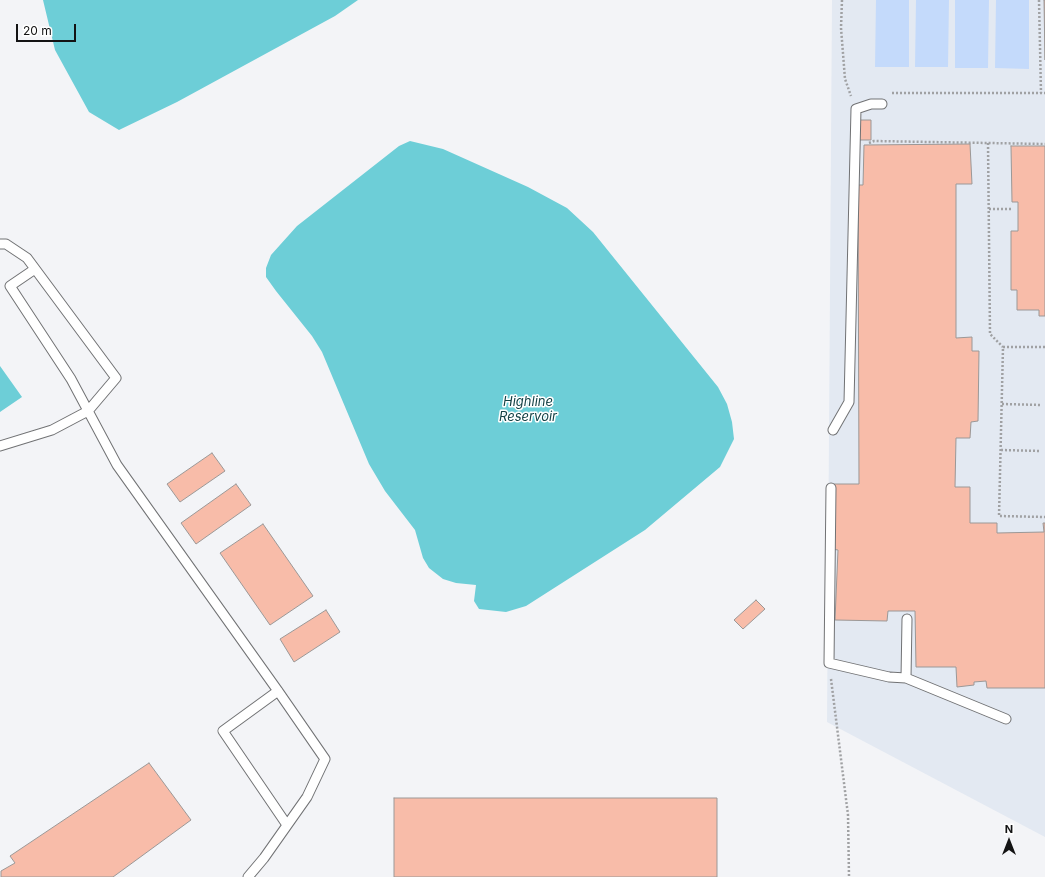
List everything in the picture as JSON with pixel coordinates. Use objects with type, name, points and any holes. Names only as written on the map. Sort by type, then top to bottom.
[{"type":"lane","points":[[832,430],[849,402],[856,109],[871,104],[882,104]]},
{"type":"lane","points":[[0,244],[6,244],[27,258],[116,378],[88,411],[52,430],[0,446]]},
{"type":"lane","points":[[35,268],[10,286],[71,379],[117,465],[325,759],[307,797],[264,858],[248,877]]},
{"type":"lane","points":[[831,488],[829,663],[889,677],[906,678],[1006,719]]},
{"type":"lane","points":[[906,619],[906,678]]},
{"type":"lane","points":[[278,691],[223,731],[287,825]]},
{"type":"path","points":[[842,0],[841,28],[845,79],[856,109]]},
{"type":"path","points":[[890,93],[1043,93],[1039,0]]},
{"type":"path","points":[[855,147],[874,141],[1045,144]]},
{"type":"path","points":[[988,143],[990,334],[1003,347],[1045,348]]},
{"type":"path","points":[[989,209],[1012,209]]},
{"type":"path","points":[[1003,347],[999,516],[1045,517]]},
{"type":"path","points":[[1002,404],[1041,405]]},
{"type":"path","points":[[1001,450],[1041,451]]},
{"type":"path","points":[[829,663],[848,815],[849,877]]},
{"type":"shaded area","points":[[832,0],[1045,0],[1045,837],[827,722]]},
{"type":"shaded area","points":[[876,0],[909,0],[909,67],[875,67]]},
{"type":"shaded area","points":[[916,0],[949,0],[948,67],[915,67]]},
{"type":"shaded area","points":[[955,0],[989,0],[988,68],[955,68]]},
{"type":"shaded area","points":[[996,0],[1029,0],[1029,69],[995,68]]},
{"type":"water","points":[[43,0],[358,0],[335,16],[177,102],[119,130],[89,112],[55,50]]},
{"type":"water","name":"Highline Reservoir","points":[[410,141],[443,149],[528,187],[567,208],[593,232],[718,387],[727,404],[732,422],[734,439],[720,467],[645,530],[526,606],[506,612],[479,609],[474,601],[476,585],[456,583],[443,579],[429,568],[423,558],[415,530],[385,491],[369,464],[322,352],[312,336],[266,277],[266,268],[271,255],[297,226],[399,146]]},
{"type":"water","points":[[0,366],[22,397],[0,412]]},
{"type":"building","points":[[1044,0],[1045,0],[1045,60]]},
{"type":"building","points":[[860,120],[871,120],[871,140],[859,140]]},
{"type":"building","points":[[970,144],[972,184],[956,184],[956,338],[972,337],[972,351],[979,351],[978,421],[971,422],[970,438],[956,438],[955,487],[970,487],[970,523],[997,523],[997,533],[1044,532],[1043,523],[1045,523],[1045,688],[987,688],[986,681],[974,682],[974,685],[957,687],[956,667],[916,667],[915,611],[888,611],[887,621],[835,620],[838,550],[832,549],[834,484],[859,484],[858,185],[863,185],[864,145]]},
{"type":"building","points":[[1011,146],[1045,146],[1045,316],[1039,316],[1039,310],[1017,310],[1017,290],[1011,290],[1011,231],[1018,231],[1018,202],[1012,202]]},
{"type":"building","points":[[212,453],[225,471],[180,502],[167,484]]},
{"type":"building","points":[[236,484],[251,505],[196,544],[181,523]]},
{"type":"building","points":[[263,524],[313,596],[270,625],[220,553]]},
{"type":"building","points":[[756,600],[765,609],[743,629],[734,620]]},
{"type":"building","points":[[326,610],[340,632],[294,662],[280,639]]},
{"type":"building","points":[[149,763],[191,820],[113,877],[1,877],[1,871],[15,863],[10,856]]},
{"type":"building","points":[[394,798],[717,798],[717,877],[394,877]]}]
